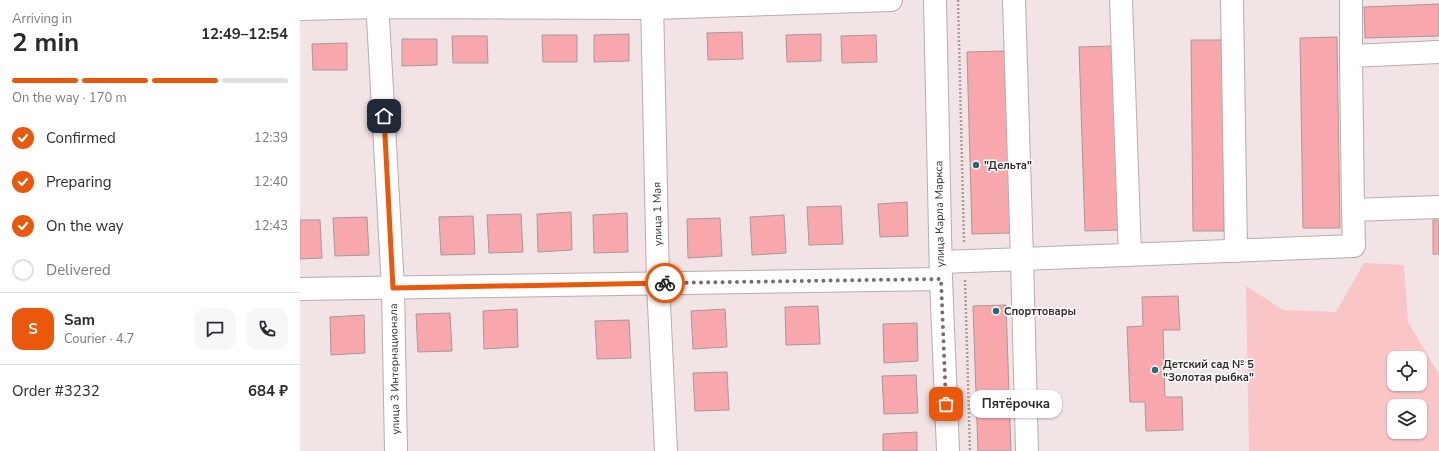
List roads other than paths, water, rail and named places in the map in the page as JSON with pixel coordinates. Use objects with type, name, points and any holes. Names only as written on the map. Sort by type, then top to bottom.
[{"type":"street","points":[[300,9],[378,4],[652,4],[891,0]]},
{"type":"street","name":"улица Карла Маркса","points":[[935,0],[941,271],[948,451]]},
{"type":"street","points":[[1014,0],[1027,451]]},
{"type":"street","points":[[1122,0],[1130,255]]},
{"type":"street","points":[[1232,0],[1236,251]]},
{"type":"street","points":[[300,289],[658,283],[941,271],[965,262],[1354,246],[1351,0]]},
{"type":"street","name":"улица 3 Интернационала","points":[[378,4],[393,288],[396,451]]},
{"type":"street","name":"улица 1 Мая","points":[[652,4],[658,283],[666,451]]},
{"type":"street","points":[[1352,56],[1439,52]]},
{"type":"street","points":[[1353,210],[1439,207]]},
{"type":"place","name":"\"Дельта\"","points":[[976,165]]},
{"type":"place","name":"Спорттовары","points":[[996,311]]},
{"type":"place","name":"Детский сад № 5 \"Золотая рыбка\"","points":[[1155,370]]},
{"type":"place","name":"Пятёрочка","points":[[946,404]]}]
